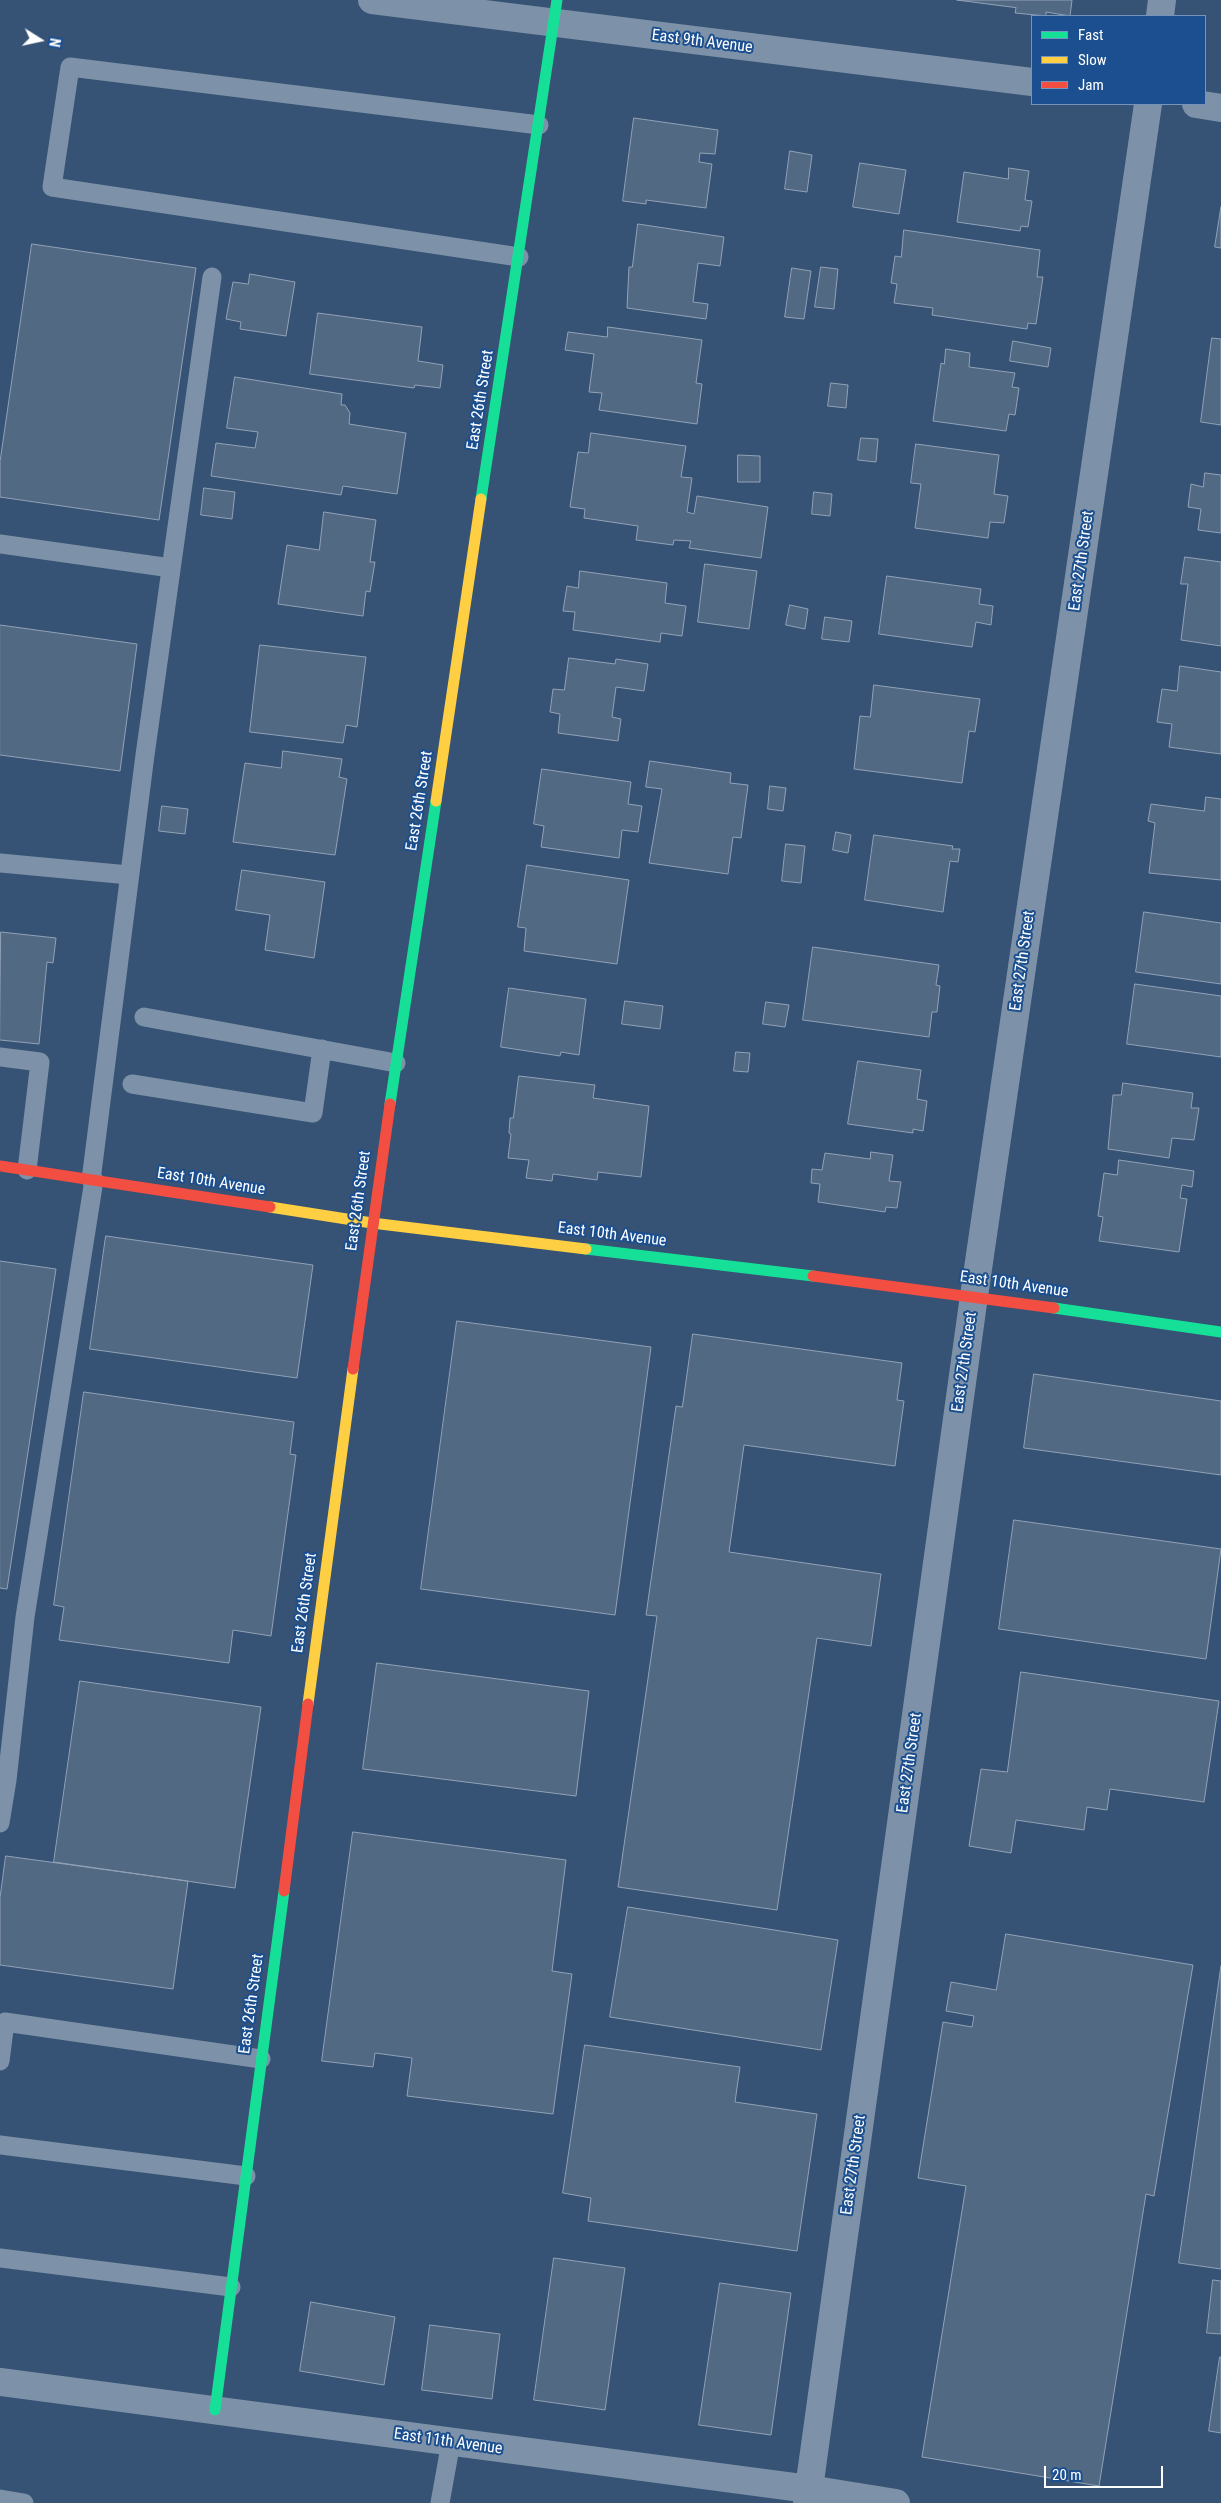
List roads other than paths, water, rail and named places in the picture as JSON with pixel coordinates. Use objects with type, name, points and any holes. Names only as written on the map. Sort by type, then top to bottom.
[{"type":"street","name":"East 9th Avenue","points":[[372,0],[556,12],[1031,82]]},
{"type":"street","points":[[1160,15],[1162,0]]},
{"type":"street","name":"East 26th Street","points":[[215,2410],[372,1223],[556,12]]},
{"type":"street","name":"East 27th Street","points":[[808,2496],[974,1296],[1148,105]]},
{"type":"street","points":[[1202,105],[1221,108]]},
{"type":"street","name":"East 10th Avenue","points":[[0,1166],[372,1223],[974,1296],[1221,1332]]},
{"type":"street","name":"East 11th Avenue","points":[[0,2382],[451,2442],[808,2496],[896,2503]]},
{"type":"lane","points":[[519,257],[52,188],[53,178],[70,67],[539,125]]},
{"type":"lane","points":[[0,1823],[7,1780],[27,1608],[93,1180],[129,875],[212,277]]},
{"type":"lane","points":[[0,544],[172,568]]},
{"type":"lane","points":[[0,863],[129,875]]},
{"type":"lane","points":[[144,1017],[396,1063]]},
{"type":"lane","points":[[132,1084],[313,1113],[322,1049]]},
{"type":"lane","points":[[0,1057],[40,1062],[27,1170]]},
{"type":"lane","points":[[0,2061],[5,2022],[261,2059]]},
{"type":"lane","points":[[0,2145],[246,2176]]},
{"type":"lane","points":[[0,2258],[231,2287]]},
{"type":"lane","points":[[440,2503],[451,2442]]},
{"type":"lane","points":[[0,2500],[24,2503]]}]
